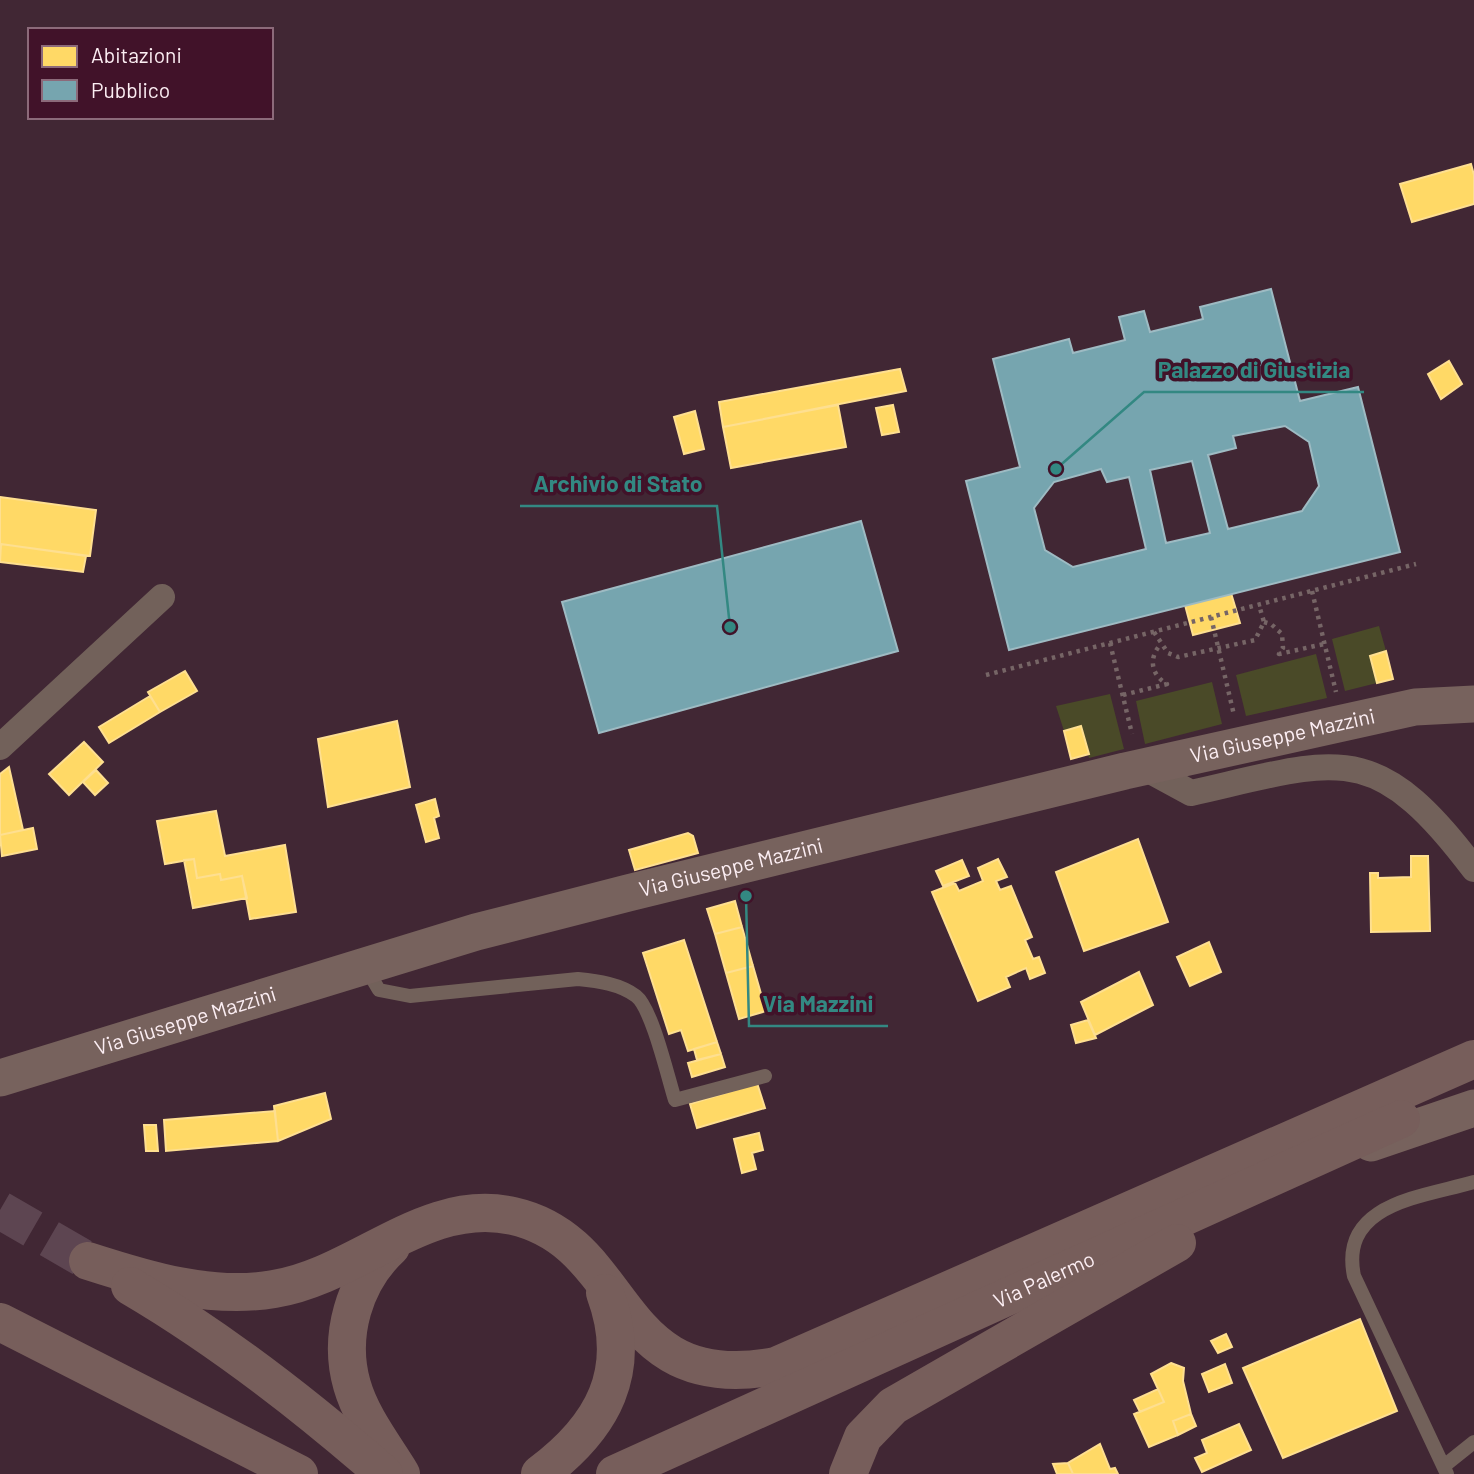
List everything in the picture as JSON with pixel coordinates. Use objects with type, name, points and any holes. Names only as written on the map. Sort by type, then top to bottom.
[{"type":"main road","points":[[384,1474],[300,1401],[230,1349],[88,1261],[148,1280],[194,1289],[236,1292],[275,1289],[346,1265],[453,1215],[474,1213],[513,1216],[550,1231],[566,1242],[591,1267],[660,1349],[688,1363],[719,1371],[747,1371],[776,1366],[1474,1059]]},
{"type":"main road","name":"Via Palermo","points":[[615,1474],[1294,1169],[1474,1085]]},
{"type":"main road","points":[[848,1474],[863,1437],[893,1406],[1135,1270],[1294,1169]]},
{"type":"main road","points":[[401,1474],[359,1404],[352,1386],[347,1351],[350,1315],[365,1279],[385,1253],[410,1233]]},
{"type":"main road","points":[[540,1474],[585,1435],[600,1413],[611,1388],[617,1352],[616,1331],[604,1289],[591,1267]]},
{"type":"main road","points":[[0,1322],[299,1474]]},
{"type":"street","points":[[0,747],[162,597]]},
{"type":"street","name":"Via Giuseppe Mazzini","points":[[0,1078],[476,932],[1142,769],[1415,707],[1474,704]]},
{"type":"street","points":[[1142,769],[1191,793],[1312,766],[1355,768],[1395,786],[1422,808],[1450,837],[1474,869]]},
{"type":"street","points":[[1294,1169],[1474,1108]]},
{"type":"lane","points":[[365,967],[379,990],[410,996],[578,979],[605,982],[638,997],[654,1029],[675,1100],[765,1076]]},
{"type":"lane","points":[[1474,1182],[1386,1208],[1364,1223],[1352,1248],[1354,1276],[1445,1470],[1474,1442]]},
{"type":"path","points":[[986,675],[1416,564]]},
{"type":"path","points":[[1311,592],[1343,724]]},
{"type":"path","points":[[1154,632],[1168,653],[1178,657],[1255,640],[1264,622],[1259,604]]},
{"type":"path","points":[[1211,617],[1241,747]]},
{"type":"path","points":[[1264,622],[1277,628],[1282,634],[1283,648],[1279,654],[1324,643]]},
{"type":"path","points":[[1110,643],[1142,769]]},
{"type":"path","points":[[1123,695],[1167,684],[1155,673],[1152,666],[1152,657],[1161,644]]},
{"type":"shaded area","points":[[1379,626],[1386,651],[1370,656],[1377,683],[1345,691],[1332,639]]},
{"type":"shaded area","points":[[1316,654],[1327,698],[1246,716],[1236,675]]},
{"type":"shaded area","points":[[1212,682],[1222,724],[1145,744],[1136,701]]},
{"type":"shaded area","points":[[1110,694],[1124,749],[1089,758],[1081,726],[1064,731],[1056,706]]},
{"type":"building: Abitazioni","points":[[1471,164],[1474,175],[1474,204],[1412,222],[1400,184]]},
{"type":"building: Abitazioni","points":[[1449,361],[1462,384],[1441,399],[1428,374]]},
{"type":"building: Abitazioni","points":[[900,369],[906,391],[723,427],[719,402]]},
{"type":"building: Abitazioni","points":[[838,405],[846,447],[731,468],[723,427]]},
{"type":"building: Abitazioni","points":[[893,405],[899,432],[882,435],[876,408]]},
{"type":"building: Abitazioni","points":[[695,411],[704,449],[684,454],[674,417]]},
{"type":"building: Abitazioni","points":[[0,497],[96,510],[90,556],[0,544]]},
{"type":"building: Abitazioni","points":[[1,544],[86,556],[83,572],[0,562]]},
{"type":"building: Abitazioni","points":[[1231,593],[1240,623],[1193,635],[1185,605]]},
{"type":"building: Abitazioni","points":[[1386,651],[1393,679],[1377,683],[1370,656]]},
{"type":"building: Abitazioni","points":[[185,671],[197,691],[160,712],[148,692]]},
{"type":"building: Abitazioni","points":[[150,696],[160,712],[109,743],[99,727]]},
{"type":"building: Abitazioni","points":[[397,721],[410,787],[328,807],[318,739]]},
{"type":"building: Abitazioni","points":[[1081,726],[1089,754],[1071,759],[1064,731]]},
{"type":"building: Abitazioni","points":[[84,742],[103,762],[69,795],[49,774]]},
{"type":"building: Abitazioni","points":[[9,767],[23,830],[0,835],[0,774]]},
{"type":"building: Abitazioni","points":[[96,770],[108,783],[95,795],[83,782]]},
{"type":"building: Abitazioni","points":[[435,799],[439,816],[434,818],[439,838],[426,842],[416,805]]},
{"type":"building: Abitazioni","points":[[216,811],[225,856],[285,845],[296,912],[250,919],[242,876],[221,880],[220,874],[197,878],[194,859],[165,864],[157,821]]},
{"type":"building: Abitazioni","points":[[33,828],[37,849],[2,856],[0,835]]},
{"type":"building: Abitazioni","points":[[688,833],[693,836],[698,853],[635,870],[629,850]]},
{"type":"building: Abitazioni","points":[[1138,839],[1168,922],[1084,951],[1056,872]]},
{"type":"building: Abitazioni","points":[[1411,856],[1428,856],[1430,931],[1371,932],[1370,873],[1378,873],[1378,878],[1411,877]]},
{"type":"building: Abitazioni","points":[[194,859],[197,878],[220,874],[221,880],[242,876],[247,898],[193,908],[184,860]]},
{"type":"building: Abitazioni","points":[[998,859],[1007,877],[996,881],[1000,890],[1011,886],[1032,937],[1025,940],[1033,959],[1039,957],[1045,973],[1030,979],[1026,968],[1006,977],[1010,987],[978,1001],[932,892],[955,883],[959,891],[983,881],[978,868]]},
{"type":"building: Abitazioni","points":[[962,860],[969,876],[943,886],[936,871]]},
{"type":"building: Abitazioni","points":[[735,901],[742,927],[715,934],[707,909]]},
{"type":"building: Abitazioni","points":[[742,927],[753,966],[726,973],[715,934]]},
{"type":"building: Abitazioni","points":[[684,940],[717,1042],[688,1051],[681,1030],[669,1034],[643,953]]},
{"type":"building: Abitazioni","points":[[1209,942],[1221,972],[1190,986],[1177,957]]},
{"type":"building: Abitazioni","points":[[753,966],[766,1011],[739,1019],[726,973]]},
{"type":"building: Abitazioni","points":[[1139,972],[1153,1005],[1095,1035],[1081,1002]]},
{"type":"building: Abitazioni","points":[[1088,1020],[1096,1038],[1076,1043],[1071,1025]]},
{"type":"building: Abitazioni","points":[[717,1042],[721,1054],[697,1060],[694,1049]]},
{"type":"building: Abitazioni","points":[[721,1054],[725,1067],[692,1077],[688,1063]]},
{"type":"building: Abitazioni","points":[[757,1083],[765,1108],[697,1128],[690,1104]]},
{"type":"building: Abitazioni","points":[[325,1093],[331,1119],[278,1141],[274,1106]]},
{"type":"building: Abitazioni","points":[[275,1111],[278,1141],[166,1151],[164,1120]]},
{"type":"building: Abitazioni","points":[[144,1125],[156,1125],[158,1151],[146,1151]]},
{"type":"building: Abitazioni","points":[[759,1133],[763,1150],[752,1153],[756,1169],[742,1173],[734,1139]]},
{"type":"building: Abitazioni","points":[[1360,1319],[1397,1411],[1283,1458],[1243,1368]]},
{"type":"building: Abitazioni","points":[[1226,1334],[1232,1347],[1218,1353],[1211,1341]]},
{"type":"building: Abitazioni","points":[[1171,1363],[1184,1368],[1183,1381],[1191,1414],[1173,1421],[1178,1435],[1149,1447],[1134,1414],[1164,1402],[1151,1374]]},
{"type":"building: Abitazioni","points":[[1225,1364],[1232,1383],[1209,1392],[1202,1374]]},
{"type":"building: Abitazioni","points":[[1158,1389],[1164,1402],[1140,1412],[1134,1400]]},
{"type":"building: Abitazioni","points":[[1191,1414],[1196,1426],[1178,1435],[1173,1421]]},
{"type":"building: Abitazioni","points":[[1239,1424],[1251,1450],[1202,1472],[1195,1458],[1207,1453],[1202,1440]]},
{"type":"building: Abitazioni","points":[[1100,1444],[1110,1469],[1115,1468],[1118,1474],[1073,1474],[1068,1463]]},
{"type":"building: Abitazioni","points":[[1068,1463],[1073,1474],[1057,1474],[1053,1464]]},
{"type":"building: Pubblico","points":[[1271,289],[1300,401],[1358,387],[1400,552],[1009,650],[966,481],[1020,467],[993,359],[1069,339],[1073,353],[1125,340],[1119,317],[1144,311],[1150,332],[1203,319],[1200,307]],"holes":[[[1285,426],[1309,442],[1319,486],[1302,511],[1228,529],[1208,455],[1236,448],[1233,436]],[[1192,461],[1210,533],[1166,543],[1150,470]],[[1101,469],[1107,482],[1129,477],[1146,549],[1073,567],[1045,550],[1034,508],[1054,482]]]},
{"type":"building: Pubblico","points":[[861,521],[898,651],[599,733],[562,602]]},
{"type":"tunnel","points":[[0,1210],[88,1261]]},
{"type":"place","name":"Palazzo di Giustizia","points":[[1056,469]]},
{"type":"place","name":"Archivio di Stato","points":[[730,627]]},
{"type":"place","name":"Via Mazzini","points":[[746,896]]}]
